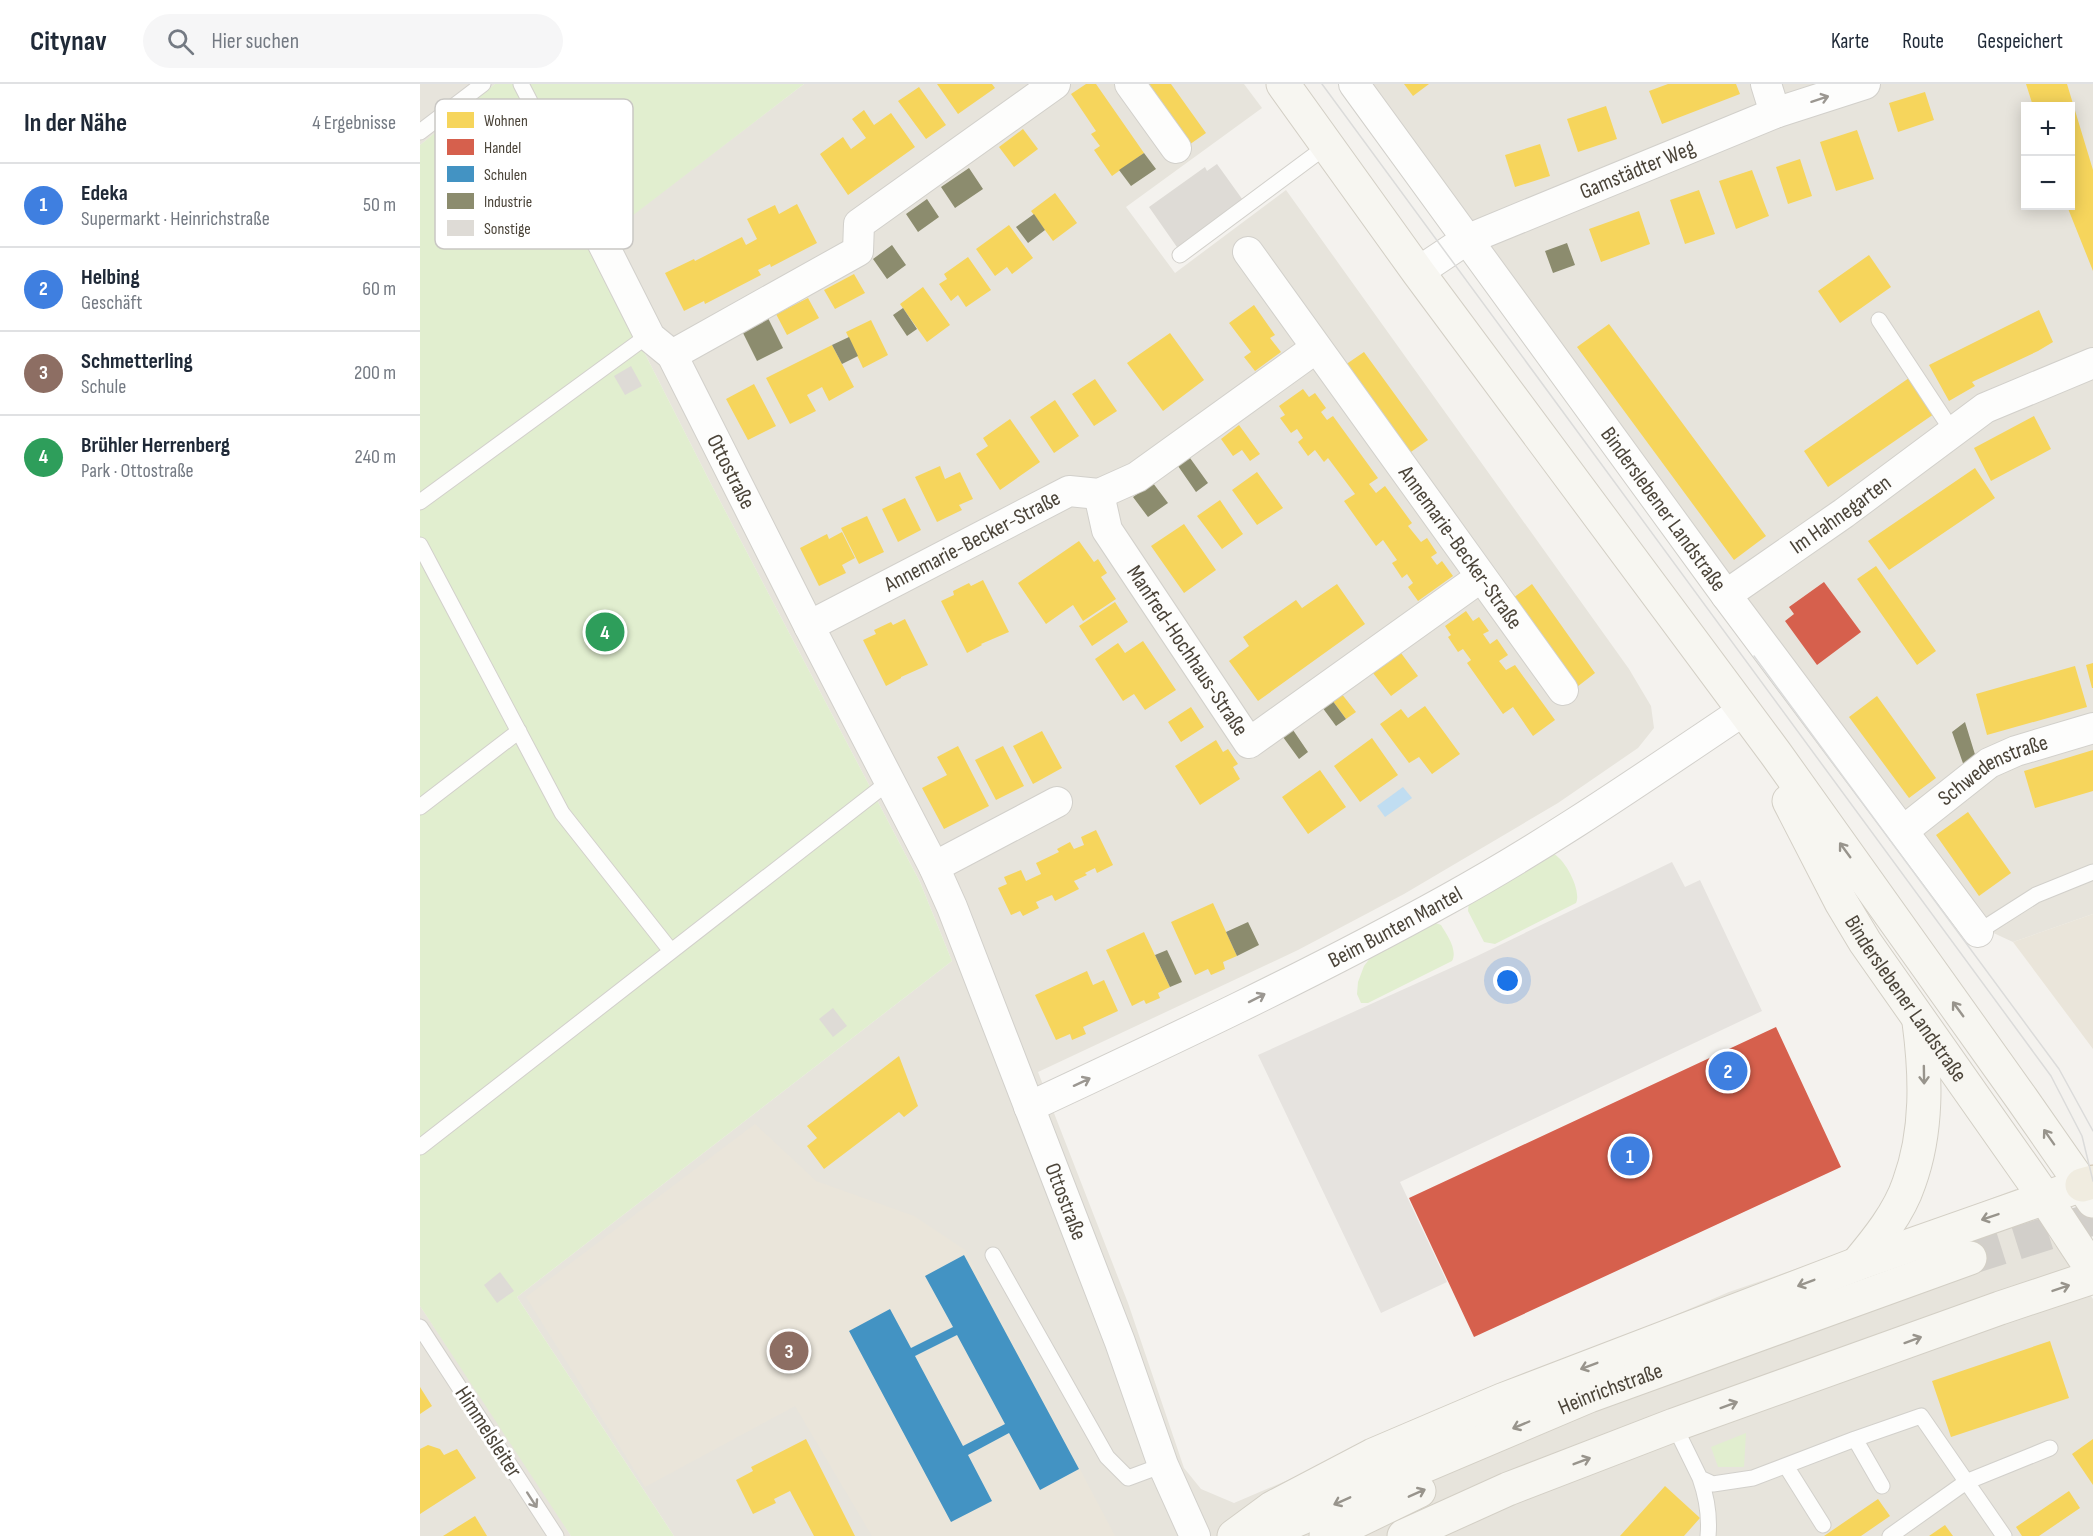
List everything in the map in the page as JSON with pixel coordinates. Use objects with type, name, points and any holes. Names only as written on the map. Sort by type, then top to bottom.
[{"type":"main road","name":"Binderslebener Landstraße","points":[[1283,84],[1418,272],[1818,813],[2089,1189]]},
{"type":"main road","name":"Binderslebener Landstraße","points":[[1743,711],[1841,902],[1864,942],[2045,1198],[2093,1271]]},
{"type":"main road","points":[[1857,1264],[1874,1244],[1896,1211],[1909,1184],[1916,1159],[1924,1110],[1923,1049],[1919,1017]]},
{"type":"main road","name":"Heinrichstraße","points":[[1234,1536],[1272,1508],[1373,1455],[1502,1400],[1857,1264],[2045,1198],[2089,1189]]},
{"type":"main road","name":"Heinrichstraße","points":[[1259,1536],[1590,1396],[1973,1267],[1577,1424],[1417,1492],[1326,1536]]},
{"type":"main road","points":[[1404,1536],[1508,1489],[1674,1425],[2093,1277]]},
{"type":"street","points":[[661,346],[858,251],[859,224],[1055,84]]},
{"type":"street","points":[[1130,84],[1176,148]]},
{"type":"street","name":"Binderslebener Landstraße","points":[[1354,84],[1726,596],[1978,932]]},
{"type":"street","points":[[1766,84],[1775,113]]},
{"type":"street","name":"Gamstädter Weg","points":[[1418,272],[1466,240],[1775,113],[1865,84]]},
{"type":"street","name":"Ottostraße","points":[[607,249],[661,346],[934,867],[952,908],[1120,1342],[1163,1465],[1195,1536]]},
{"type":"street","name":"Annemarie-Becker-Straße","points":[[1248,252],[1563,690]]},
{"type":"street","name":"Annemarie-Becker-Straße","points":[[809,626],[1069,491],[1099,494],[1137,477],[1316,348]]},
{"type":"street","name":"Im Hahnegarten","points":[[1726,596],[1844,513],[1985,408],[2093,363]]},
{"type":"street","name":"Manfred-Hochhaus-Straße","points":[[1099,494],[1107,530],[1249,743],[1481,577]]},
{"type":"street","name":"Beim Bunten Mantel","points":[[1029,1107],[1197,1028],[1449,899],[1565,830],[1743,711]]},
{"type":"street","name":"Schwedenstraße","points":[[1902,831],[1989,763],[2016,751],[2093,728]]},
{"type":"street","points":[[934,867],[1057,802]]},
{"type":"lane","points":[[463,99],[483,84]]},
{"type":"lane","name":"Ottostraße","points":[[521,84],[529,99]]},
{"type":"lane","points":[[420,132],[435,121]]},
{"type":"lane","points":[[1180,255],[1328,145]]},
{"type":"lane","points":[[1879,320],[1953,432]]},
{"type":"lane","points":[[420,502],[639,342],[661,346]]},
{"type":"lane","points":[[420,545],[562,813],[671,951]]},
{"type":"lane","points":[[420,807],[519,731]]},
{"type":"lane","points":[[420,1147],[890,781]]},
{"type":"lane","points":[[1978,932],[2036,895],[2093,872]]},
{"type":"lane","points":[[993,1254],[1107,1457],[1128,1478],[1163,1465]]},
{"type":"lane","name":"Himmelsleiter","points":[[420,1327],[556,1536]]},
{"type":"lane","points":[[1700,1478],[1713,1484],[1753,1478],[1921,1416],[2004,1536]]},
{"type":"lane","points":[[1674,1425],[1700,1478],[1708,1501],[1710,1522],[1708,1536]]},
{"type":"lane","points":[[1855,1439],[1882,1486]]},
{"type":"lane","points":[[1890,1536],[1966,1482],[2050,1448]]},
{"type":"lane","points":[[1786,1466],[1822,1525]]},
{"type":"shaded area","points":[[420,84],[495,84],[477,99],[435,99],[435,133],[420,145]]},
{"type":"shaded area","points":[[804,84],[1244,84],[1262,108],[1126,207],[1175,273],[1286,190],[1629,669],[1651,706],[1654,728],[1638,748],[1558,803],[1404,894],[1298,950],[1038,1072],[1128,1303],[1184,1468],[1201,1489],[1234,1503],[1729,1292],[1897,1234],[2016,1189],[2093,1299],[2093,1536],[674,1536],[517,1297],[952,961],[920,882],[590,249],[633,249],[633,214]]},
{"type":"shaded area","points":[[1366,84],[2093,84],[2093,914],[2013,942],[1987,930]]},
{"type":"shaded area","points":[[1672,862],[1685,887],[1700,880],[1762,1011],[1400,1182],[1447,1282],[1381,1313],[1258,1055],[1475,957]]},
{"type":"shaded area","points":[[2093,914],[2093,1049],[2013,942]]},
{"type":"shaded area","points":[[755,1124],[816,1181],[914,1216],[965,1250],[1115,1536],[872,1536],[795,1406],[645,1487],[526,1297]]},
{"type":"shaded area","points":[[420,1306],[525,1462],[571,1536],[420,1536]]},
{"type":"green space","points":[[495,84],[804,84],[633,215],[633,99],[477,99]]},
{"type":"green space","points":[[435,133],[435,249],[589,249],[920,882],[952,961],[517,1297],[674,1536],[571,1536],[420,1306],[420,145]]},
{"type":"green space","points":[[1552,853],[1562,861],[1571,875],[1577,891],[1576,903],[1495,944],[1484,942],[1468,911],[1469,902]]},
{"type":"green space","points":[[1433,922],[1441,925],[1449,938],[1454,952],[1452,961],[1368,1003],[1361,1003],[1357,994],[1358,982],[1364,966],[1373,954]]},
{"type":"green space","points":[[1746,1433],[1744,1467],[1718,1467],[1711,1447]]},
{"type":"water","points":[[1403,787],[1412,798],[1385,817],[1377,806]]},
{"type":"building: Wohnen","points":[[937,84],[992,84],[995,88],[958,114]]},
{"type":"building: Wohnen","points":[[1086,84],[1096,84],[1144,153],[1112,176],[1094,150],[1100,146],[1091,134],[1096,131],[1071,94]]},
{"type":"building: Wohnen","points":[[1141,84],[1171,84],[1206,133],[1186,147]]},
{"type":"building: Wohnen","points":[[1404,84],[1429,84],[1413,96]]},
{"type":"building: Wohnen","points":[[1668,84],[1736,84],[1740,94],[1662,124],[1649,91]]},
{"type":"building: Wohnen","points":[[2026,84],[2067,84],[2072,102],[2032,102]]},
{"type":"building: Wohnen","points":[[919,87],[946,125],[926,139],[898,101]]},
{"type":"building: Wohnen","points":[[1925,92],[1934,120],[1898,132],[1889,103]]},
{"type":"building: Wohnen","points":[[1606,106],[1617,139],[1578,152],[1567,119]]},
{"type":"building: Wohnen","points":[[864,110],[874,125],[891,113],[915,147],[848,195],[820,154],[843,137],[851,149],[866,138],[852,119]]},
{"type":"building: Wohnen","points":[[2075,110],[2093,170],[2093,271],[2069,210],[2075,210]]},
{"type":"building: Wohnen","points":[[1023,129],[1038,149],[1014,167],[999,147]]},
{"type":"building: Wohnen","points":[[1857,130],[1874,179],[1836,191],[1820,142]]},
{"type":"building: Wohnen","points":[[1540,144],[1550,176],[1515,187],[1505,155]]},
{"type":"building: Wohnen","points":[[1800,159],[1812,196],[1788,204],[1776,167]]},
{"type":"building: Wohnen","points":[[1752,170],[1769,216],[1736,229],[1719,181]]},
{"type":"building: Wohnen","points":[[1699,190],[1715,234],[1685,244],[1670,200]]},
{"type":"building: Wohnen","points":[[1055,193],[1077,223],[1053,241],[1031,211]]},
{"type":"building: Wohnen","points":[[797,204],[817,243],[771,267],[770,264],[758,270],[761,275],[705,304],[704,301],[684,311],[665,273],[694,259],[695,261],[742,237],[746,245],[757,239],[747,219],[775,205],[779,214]]},
{"type":"building: Wohnen","points":[[1639,211],[1650,244],[1601,262],[1589,229]]},
{"type":"building: Wohnen","points":[[1009,225],[1033,258],[1012,274],[1007,267],[995,276],[976,249]]},
{"type":"building: Wohnen","points":[[1869,255],[1891,287],[1840,323],[1818,291]]},
{"type":"building: Wohnen","points":[[968,257],[991,290],[966,307],[958,295],[951,301],[939,284],[947,279],[944,274]]},
{"type":"building: Wohnen","points":[[854,274],[865,293],[835,309],[824,290]]},
{"type":"building: Wohnen","points":[[923,287],[950,325],[927,342],[900,304]]},
{"type":"building: Wohnen","points":[[808,298],[819,318],[787,335],[776,314]]},
{"type":"building: Wohnen","points":[[1254,305],[1275,335],[1270,338],[1281,352],[1255,371],[1244,357],[1251,352],[1229,323]]},
{"type":"building: Wohnen","points":[[2039,310],[2053,342],[1972,382],[1975,386],[1949,401],[1929,365]]},
{"type":"building: Wohnen","points":[[871,320],[888,355],[863,368],[846,332]]},
{"type":"building: Wohnen","points":[[1609,324],[1766,536],[1734,560],[1577,347]]},
{"type":"building: Wohnen","points":[[1170,333],[1204,380],[1163,411],[1127,363]]},
{"type":"building: Wohnen","points":[[832,345],[854,387],[829,401],[822,387],[807,395],[816,411],[790,424],[766,378]]},
{"type":"building: Wohnen","points":[[1364,352],[1428,440],[1408,454],[1345,365]]},
{"type":"building: Wohnen","points":[[1909,378],[1934,414],[1828,487],[1804,451]]},
{"type":"building: Wohnen","points":[[1095,379],[1117,411],[1094,426],[1072,394]]},
{"type":"building: Wohnen","points":[[754,384],[776,426],[748,440],[726,399]]},
{"type":"building: Wohnen","points":[[1303,389],[1309,397],[1315,393],[1326,408],[1321,412],[1327,420],[1333,416],[1378,478],[1369,484],[1376,493],[1385,486],[1412,523],[1408,526],[1421,542],[1427,538],[1437,553],[1431,557],[1437,565],[1442,561],[1453,576],[1418,601],[1408,587],[1413,583],[1407,574],[1402,578],[1392,563],[1397,560],[1383,540],[1376,546],[1344,501],[1355,494],[1328,458],[1324,462],[1315,450],[1308,456],[1298,442],[1303,438],[1297,429],[1291,433],[1280,418],[1285,415],[1279,406]]},
{"type":"building: Wohnen","points":[[1055,400],[1079,436],[1054,453],[1030,417]]},
{"type":"building: Wohnen","points":[[2034,416],[2051,449],[1991,481],[1974,448]]},
{"type":"building: Wohnen","points":[[1010,419],[1040,462],[1000,490],[976,454],[988,446],[983,438]]},
{"type":"building: Wohnen","points":[[1239,425],[1260,454],[1250,461],[1242,450],[1233,456],[1221,439]]},
{"type":"building: Wohnen","points":[[940,466],[945,479],[960,472],[973,499],[959,505],[962,510],[937,522],[915,477]]},
{"type":"building: Wohnen","points":[[1975,468],[1995,498],[1889,570],[1868,541]]},
{"type":"building: Wohnen","points":[[1257,472],[1283,508],[1257,525],[1232,490]]},
{"type":"building: Wohnen","points":[[905,498],[921,530],[898,542],[882,509]]},
{"type":"building: Wohnen","points":[[1220,500],[1243,534],[1222,549],[1197,516]]},
{"type":"building: Wohnen","points":[[867,516],[884,552],[859,564],[841,528]]},
{"type":"building: Wohnen","points":[[1184,524],[1216,570],[1184,593],[1151,546]]},
{"type":"building: Wohnen","points":[[842,532],[855,558],[842,565],[846,573],[819,586],[800,548],[827,534],[829,539]]},
{"type":"building: Wohnen","points":[[1079,541],[1094,562],[1098,559],[1107,573],[1101,577],[1116,599],[1083,621],[1073,605],[1046,624],[1018,583]]},
{"type":"building: Wohnen","points":[[1876,566],[1936,651],[1917,665],[1857,579]]},
{"type":"building: Wohnen","points":[[983,580],[1009,632],[967,653],[941,601],[954,595],[953,591],[969,583],[971,586]]},
{"type":"building: Wohnen","points":[[1337,584],[1365,624],[1258,701],[1229,661],[1249,646],[1243,637],[1296,600],[1302,608]]},
{"type":"building: Wohnen","points":[[1532,584],[1595,673],[1577,687],[1513,598]]},
{"type":"building: Wohnen","points":[[1115,602],[1128,622],[1092,646],[1079,626]]},
{"type":"building: Wohnen","points":[[1466,611],[1473,621],[1479,617],[1489,631],[1483,634],[1490,644],[1497,639],[1508,655],[1499,661],[1506,670],[1515,665],[1555,720],[1533,736],[1513,707],[1503,714],[1467,663],[1471,660],[1463,649],[1458,652],[1448,637],[1451,635],[1445,626]]},
{"type":"building: Wohnen","points":[[905,619],[928,665],[886,686],[863,640],[876,634],[874,630],[891,622],[893,625]]},
{"type":"building: Wohnen","points":[[1143,641],[1176,690],[1145,710],[1134,694],[1123,701],[1095,659],[1118,643],[1125,653]]},
{"type":"building: Wohnen","points":[[1401,653],[1418,676],[1391,696],[1373,673]]},
{"type":"building: Wohnen","points":[[2093,663],[2093,688],[2092,688],[2086,665]]},
{"type":"building: Wohnen","points":[[2075,666],[2087,707],[1987,735],[1976,694]]},
{"type":"building: Wohnen","points":[[1341,693],[1356,712],[1346,719],[1332,700]]},
{"type":"building: Wohnen","points":[[1877,696],[1936,778],[1909,798],[1849,717]]},
{"type":"building: Wohnen","points":[[1425,706],[1460,754],[1432,774],[1419,757],[1409,763],[1380,724],[1401,709],[1408,718]]},
{"type":"building: Wohnen","points":[[1191,707],[1204,727],[1181,742],[1168,722]]},
{"type":"building: Wohnen","points":[[1042,731],[1062,768],[1033,784],[1013,746]]},
{"type":"building: Wohnen","points":[[1372,738],[1398,775],[1360,802],[1334,766]]},
{"type":"building: Wohnen","points":[[1216,740],[1223,752],[1228,749],[1238,764],[1233,767],[1240,779],[1200,805],[1175,766]]},
{"type":"building: Wohnen","points":[[958,746],[989,806],[944,829],[922,788],[947,775],[937,757]]},
{"type":"building: Wohnen","points":[[1003,746],[1024,786],[996,800],[975,760]]},
{"type":"building: Wohnen","points":[[2093,750],[2093,791],[2035,808],[2024,771]]},
{"type":"building: Wohnen","points":[[1320,770],[1346,807],[1308,834],[1282,797]]},
{"type":"building: Wohnen","points":[[1968,812],[2011,873],[1979,896],[1936,835]]},
{"type":"building: Wohnen","points":[[1096,830],[1113,865],[1097,873],[1095,868],[1085,873],[1087,875],[1074,881],[1079,889],[1055,901],[1052,895],[1036,902],[1039,908],[1023,916],[1020,911],[1011,915],[998,888],[1007,884],[1004,877],[1021,870],[1026,881],[1041,874],[1036,863],[1059,852],[1057,849],[1070,842],[1074,849],[1084,845],[1081,837]]},
{"type":"building: Wohnen","points":[[1213,903],[1237,956],[1223,962],[1225,969],[1211,975],[1208,969],[1195,975],[1171,922]]},
{"type":"building: Wohnen","points":[[1144,932],[1170,987],[1158,993],[1160,998],[1146,1004],[1144,1000],[1132,1006],[1106,950]]},
{"type":"building: Wohnen","points":[[1087,971],[1093,985],[1104,980],[1118,1011],[1083,1027],[1086,1034],[1072,1040],[1070,1034],[1056,1040],[1035,995]]},
{"type":"building: Wohnen","points":[[899,1056],[918,1106],[904,1117],[899,1112],[824,1169],[807,1146],[817,1138],[807,1126]]},
{"type":"building: Wohnen","points":[[2050,1341],[2069,1398],[1951,1437],[1932,1381]]},
{"type":"building: Wohnen","points":[[420,1387],[432,1406],[420,1414]]},
{"type":"building: Wohnen","points":[[806,1439],[855,1536],[814,1536],[790,1491],[774,1499],[776,1503],[753,1514],[736,1480],[753,1471],[751,1467]]},
{"type":"building: Wohnen","points":[[2093,1439],[2093,1485],[2072,1454]]},
{"type":"building: Wohnen","points":[[428,1445],[440,1449],[444,1455],[457,1449],[476,1478],[420,1514],[420,1449]]},
{"type":"building: Wohnen","points":[[1665,1486],[1700,1518],[1684,1536],[1620,1536]]},
{"type":"building: Wohnen","points":[[2069,1491],[2080,1508],[2039,1536],[2022,1536],[2016,1527]]},
{"type":"building: Wohnen","points":[[1878,1499],[1890,1516],[1861,1536],[1824,1536]]},
{"type":"building: Wohnen","points":[[475,1516],[487,1536],[443,1536]]},
{"type":"building: Wohnen","points":[[1945,1525],[1953,1536],[1929,1536]]},
{"type":"building: Handel","points":[[1824,582],[1861,632],[1817,665],[1785,621],[1794,614],[1789,607]]},
{"type":"building: Handel","points":[[1776,1027],[1841,1167],[1474,1337],[1409,1198]]},
{"type":"building: Schulen","points":[[964,1255],[1079,1469],[1040,1490],[1009,1433],[968,1455],[992,1501],[951,1522],[849,1331],[890,1309],[911,1348],[953,1327],[925,1276]],"holes":[[[957,1335],[1005,1424],[963,1446],[915,1356]]]},
{"type":"building: Industrie","points":[[1144,153],[1156,169],[1131,186],[1119,170]]},
{"type":"building: Industrie","points":[[969,168],[983,189],[955,208],[941,187]]},
{"type":"building: Industrie","points":[[927,199],[939,217],[918,232],[906,214]]},
{"type":"building: Industrie","points":[[1034,214],[1045,230],[1028,243],[1016,227]]},
{"type":"building: Industrie","points":[[1567,243],[1575,265],[1553,273],[1545,251]]},
{"type":"building: Industrie","points":[[892,245],[906,265],[887,279],[873,259]]},
{"type":"building: Industrie","points":[[903,308],[917,329],[907,336],[893,315]]},
{"type":"building: Industrie","points":[[768,318],[783,348],[757,361],[742,331]]},
{"type":"building: Industrie","points":[[849,337],[858,356],[842,364],[832,345]]},
{"type":"building: Industrie","points":[[1190,458],[1208,483],[1196,492],[1178,466]]},
{"type":"building: Industrie","points":[[1153,483],[1168,503],[1148,517],[1133,497]]},
{"type":"building: Industrie","points":[[1332,700],[1346,719],[1336,726],[1322,707]]},
{"type":"building: Industrie","points":[[1965,722],[1977,761],[1965,769],[1952,732]]},
{"type":"building: Industrie","points":[[1293,730],[1308,752],[1299,759],[1283,737]]},
{"type":"building: Industrie","points":[[1248,922],[1259,945],[1237,956],[1226,932]]},
{"type":"building: Industrie","points":[[1167,950],[1182,982],[1170,987],[1155,955]]},
{"type":"building: Sonstige","points":[[1217,164],[1245,203],[1179,250],[1149,207],[1205,167],[1207,171]]},
{"type":"building: Sonstige","points":[[631,366],[642,386],[625,395],[614,376]]},
{"type":"building: Sonstige","points":[[833,1008],[847,1026],[833,1037],[819,1019]]},
{"type":"building: Sonstige","points":[[500,1272],[514,1291],[497,1303],[484,1285]]},
{"type":"tunnel","points":[[1970,1258],[2093,1219]]},
{"type":"tram line","points":[[1322,84],[2051,1076],[2082,1136],[2093,1181]]},
{"type":"tram line","points":[[1754,656],[2059,1069],[2093,1131]]},
{"type":"place","name":"Brühler Herrenberg","points":[[605,632]]},
{"type":"place","name":"Helbing","points":[[1728,1071]]},
{"type":"place","name":"Edeka","points":[[1630,1156]]},
{"type":"place","name":"Schmetterling","points":[[789,1351]]}]
